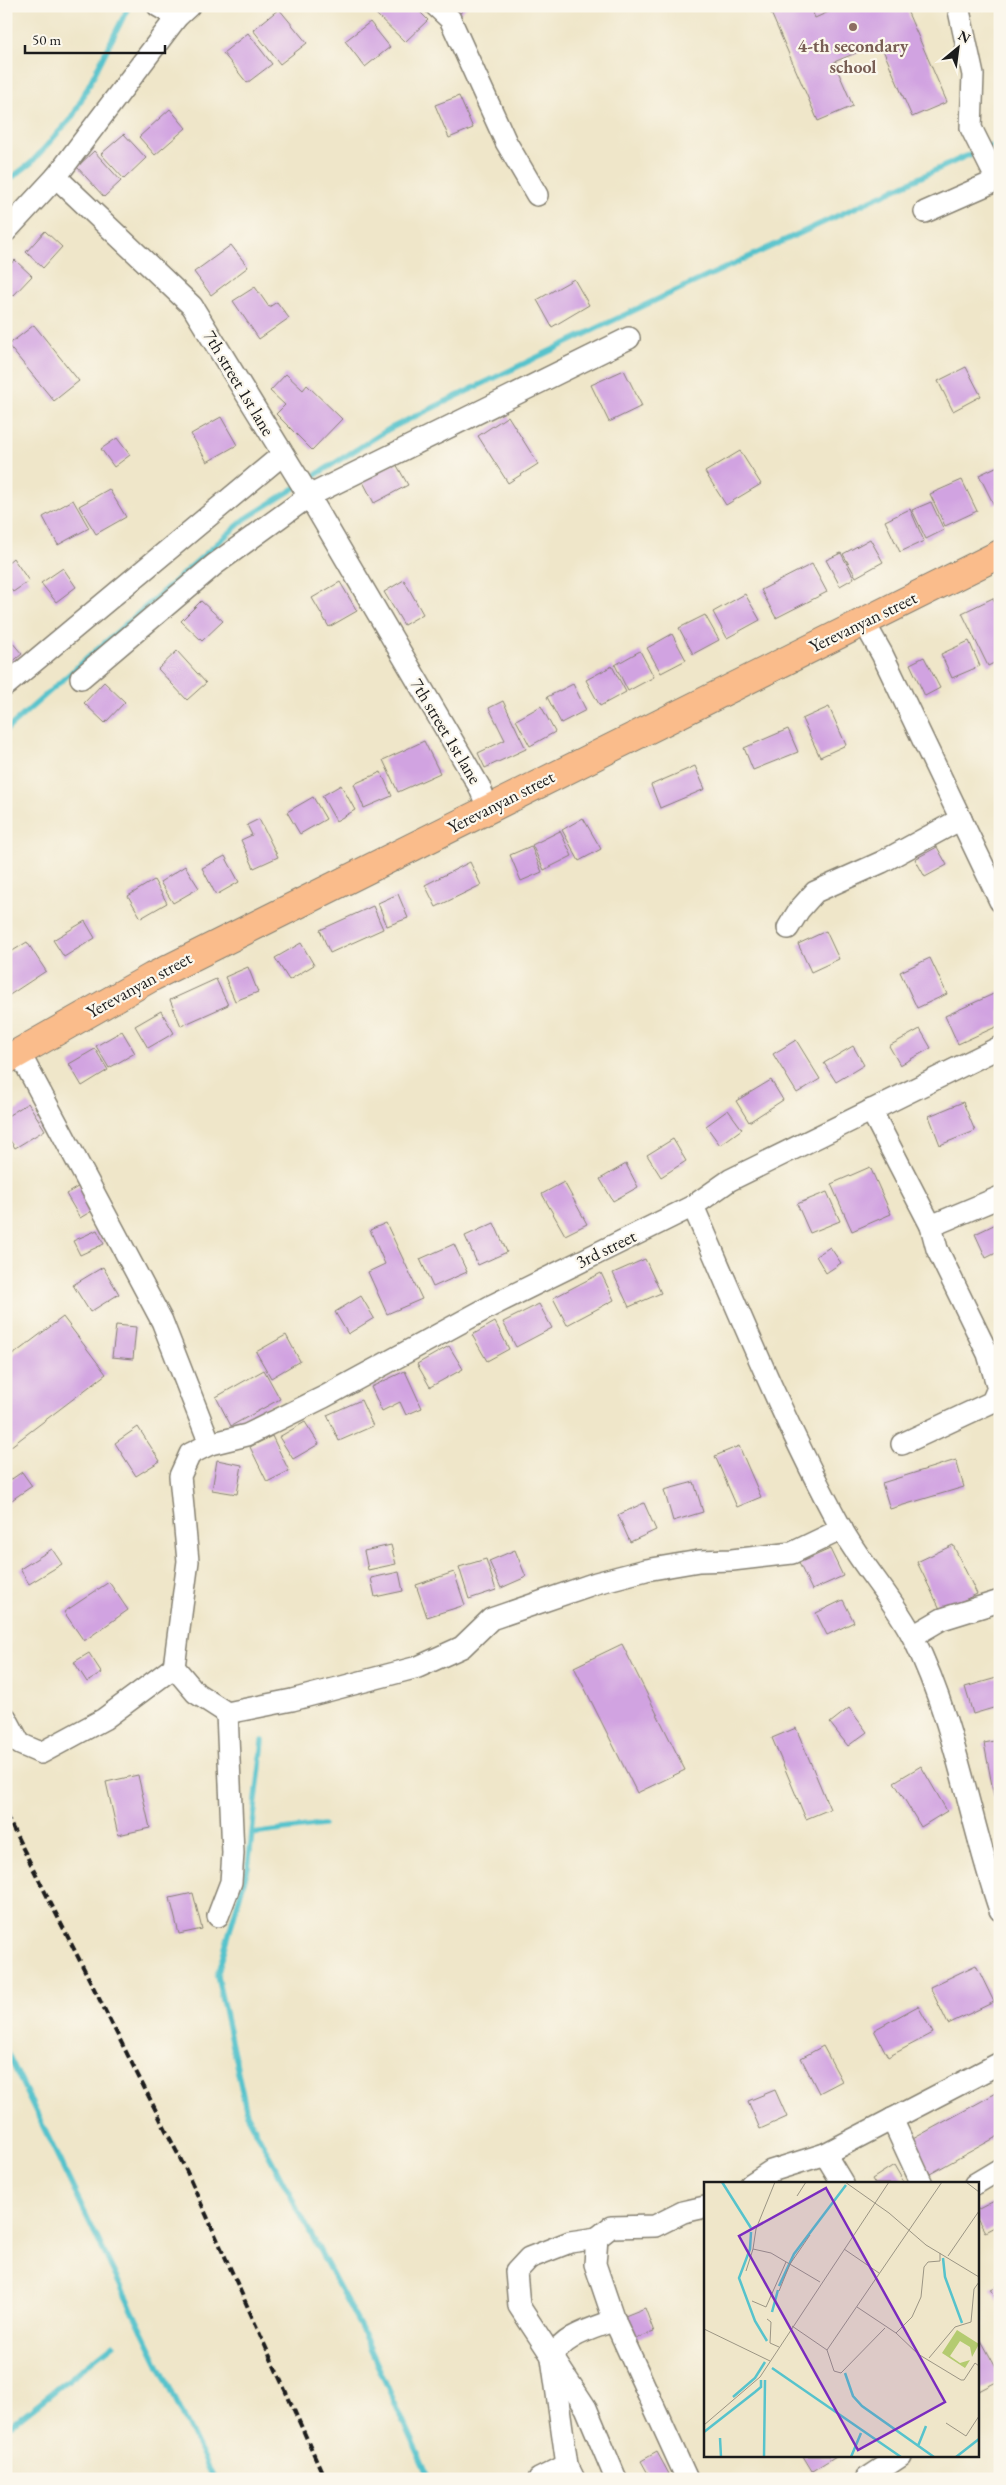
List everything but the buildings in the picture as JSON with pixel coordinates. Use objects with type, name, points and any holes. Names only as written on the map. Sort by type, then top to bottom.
[{"type":"main road","name":"Yerevanyan street","points":[[12,1056],[152,976],[1000,554]]},
{"type":"street","points":[[6,232],[56,177],[183,12],[158,6]]},
{"type":"street","points":[[436,6],[450,19],[506,142],[537,194]]},
{"type":"street","points":[[925,212],[998,180],[970,128],[973,75],[958,6]]},
{"type":"street","name":"7th street 1st lane","points":[[56,177],[192,306],[304,488],[479,786],[488,808]]},
{"type":"street","points":[[81,678],[304,488],[629,338]]},
{"type":"street","points":[[6,685],[282,455]]},
{"type":"street","points":[[864,622],[882,654],[961,819],[992,865],[1000,900]]},
{"type":"street","points":[[788,928],[799,910],[815,892],[882,862],[961,819]]},
{"type":"street","name":"3rd street","points":[[174,1668],[188,1562],[180,1476],[190,1454],[210,1444],[247,1436],[324,1397],[491,1306],[693,1206],[730,1180],[1000,1046]]},
{"type":"street","points":[[12,1056],[162,1321],[210,1444]]},
{"type":"street","points":[[871,1110],[931,1226],[937,1249],[988,1354],[998,1388],[992,1402],[902,1444]]},
{"type":"street","points":[[931,1226],[1000,1197]]},
{"type":"street","points":[[693,1206],[792,1436],[842,1529],[912,1636],[948,1724],[983,1862],[1000,1910]]},
{"type":"street","points":[[6,1718],[20,1744],[42,1753],[104,1719],[174,1668],[196,1693],[227,1713],[292,1700],[418,1667],[462,1647],[491,1619],[596,1583],[646,1570],[699,1561],[732,1560],[792,1553],[842,1529]]},
{"type":"street","points":[[912,1636],[942,1619],[1000,1602]]},
{"type":"street","points":[[218,1916],[231,1882],[233,1853],[227,1713]]},
{"type":"street","points":[[754,2182],[771,2171],[825,2154],[1000,2063]]},
{"type":"street","points":[[892,2119],[921,2182]]},
{"type":"street","points":[[825,2154],[842,2182]]},
{"type":"street","points":[[978,2182],[1000,2169]]},
{"type":"street","points":[[616,2479],[586,2408],[519,2306],[516,2272],[528,2258],[570,2242],[597,2238],[611,2227],[655,2226],[683,2212],[704,2207]]},
{"type":"street","points":[[597,2238],[595,2264],[615,2320],[687,2479]]},
{"type":"street","points":[[539,2479],[570,2472],[552,2358],[558,2346],[577,2335],[615,2320]]},
{"type":"street","points":[[866,2479],[898,2458]]},
{"type":"waterway","points":[[6,182],[31,163],[73,116],[129,6]]},
{"type":"waterway","points":[[306,481],[389,429],[639,308],[964,157],[1000,143]]},
{"type":"waterway","points":[[6,730],[245,519],[298,486]]},
{"type":"waterway","points":[[263,1741],[248,1867],[217,1976],[247,2114],[361,2328],[429,2479]]},
{"type":"waterway","points":[[252,1834],[323,1825]]},
{"type":"waterway","points":[[6,2050],[214,2479]]},
{"type":"waterway","points":[[6,2429],[114,2344]]},
{"type":"railway","points":[[6,1815],[187,2172],[325,2479]]},
{"type":"place","name":"4-th secondary school","points":[[853,27]]}]
